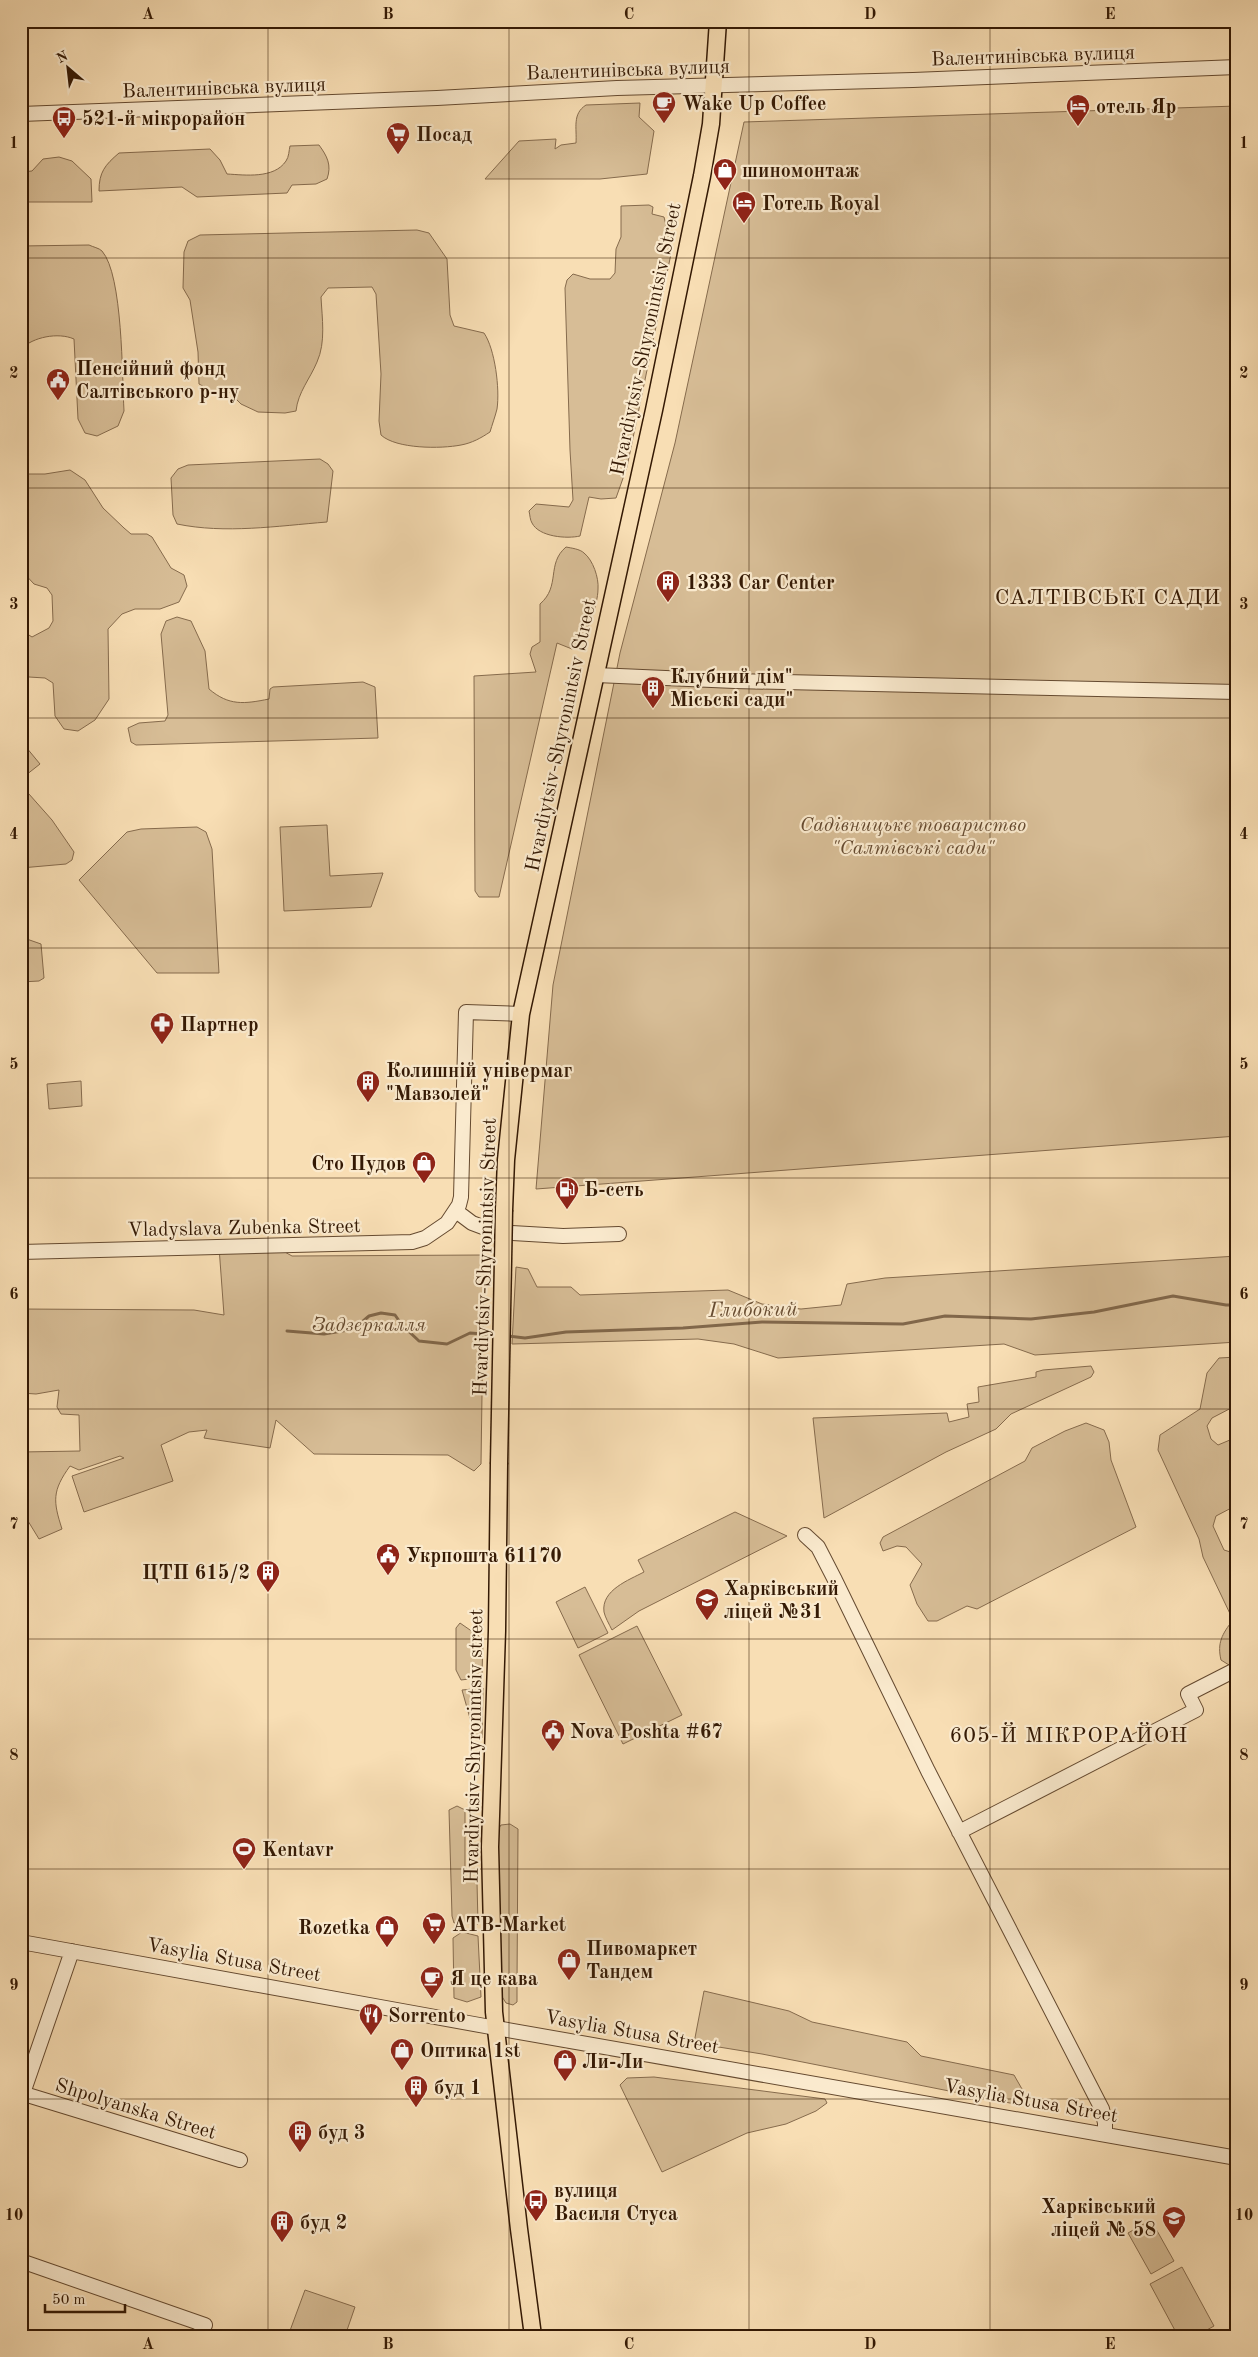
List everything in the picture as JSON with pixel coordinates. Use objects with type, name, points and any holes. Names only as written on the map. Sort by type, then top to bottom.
[{"type":"main road","name":"Hvardiytsiv-Shyronintsiv Street","points":[[499,1464],[506,1160],[521,1014],[596,675],[702,176],[711,124],[718,21]]},
{"type":"main road","name":"Hvardiytsiv-Shyronintsiv street","points":[[496,2028],[490,1847],[497,1631],[499,1464]]},
{"type":"main road","points":[[496,2028],[533,2336]]},
{"type":"street","name":"Валентинівська вулиця","points":[[21,114],[715,85],[903,81],[1237,67]]},
{"type":"street","points":[[596,675],[676,679],[1237,692]]},
{"type":"street","points":[[521,1014],[466,1012],[462,1187],[456,1211],[472,1223],[496,1232],[563,1236],[619,1234]]},
{"type":"street","name":"Vladyslava Zubenka Street","points":[[21,1252],[412,1242],[436,1231],[456,1211]]},
{"type":"street","points":[[805,1535],[818,1547],[959,1832],[1102,2109],[1105,2134]]},
{"type":"street","points":[[959,1832],[1196,1710],[1188,1694],[1237,1669]]},
{"type":"street","name":"Vasylia Stusa Street","points":[[21,1942],[496,2028],[1237,2158]]},
{"type":"street","points":[[22,2095],[72,1951]]},
{"type":"street","name":"Shpolyanska Street","points":[[22,2095],[240,2160]]},
{"type":"street","points":[[21,2261],[202,2330]]},
{"type":"green space","points":[[640,103],[639,117],[654,131],[647,174],[600,179],[485,179],[519,141],[556,139],[555,149],[561,145],[576,143],[577,117],[586,105]]},
{"type":"green space","name":"Садівницьке товариство \"Салтівські сади\"","points":[[1237,106],[1237,1136],[536,1189],[553,985],[620,653],[675,443],[744,122]]},
{"type":"green space","points":[[319,145],[328,161],[327,179],[316,184],[292,185],[287,193],[197,197],[182,187],[99,191],[100,179],[104,169],[119,153],[210,149],[220,160],[227,174],[259,175],[281,167],[287,159],[290,146]]},
{"type":"green space","points":[[59,157],[72,161],[91,179],[92,202],[21,202],[21,172],[32,171],[43,159]]},
{"type":"green space","points":[[649,205],[653,207],[652,214],[664,217],[672,249],[627,467],[616,498],[601,499],[589,497],[580,536],[561,537],[547,534],[536,528],[531,522],[529,511],[536,504],[569,507],[573,500],[565,288],[567,280],[573,274],[590,279],[610,279],[615,273],[616,249],[621,237],[621,206]]},
{"type":"green space","points":[[417,230],[429,233],[447,259],[450,315],[454,326],[484,333],[488,340],[496,369],[498,401],[490,432],[469,443],[442,447],[419,447],[397,443],[381,435],[379,421],[381,374],[376,294],[372,287],[328,288],[321,297],[322,346],[317,362],[299,398],[296,411],[285,413],[258,412],[241,404],[229,392],[212,391],[199,384],[198,352],[190,300],[183,288],[184,252],[188,241],[200,235]]},
{"type":"green space","points":[[89,245],[102,251],[109,263],[118,303],[122,352],[124,411],[118,426],[97,436],[85,433],[78,419],[74,339],[61,336],[46,337],[32,341],[21,349],[21,246]]},
{"type":"green space","points":[[320,459],[328,464],[333,471],[327,522],[232,529],[177,524],[173,515],[171,478],[178,469],[188,465]]},
{"type":"green space","points":[[70,470],[85,480],[103,508],[131,534],[147,534],[152,537],[171,568],[184,575],[187,586],[179,602],[160,609],[135,609],[122,614],[108,629],[109,699],[95,720],[78,731],[64,729],[55,716],[53,683],[45,678],[29,677],[21,666],[21,630],[32,637],[49,628],[53,621],[52,595],[47,588],[34,584],[21,570],[21,474],[45,474]]},
{"type":"green space","points":[[566,547],[582,552],[593,565],[598,585],[596,604],[586,631],[577,645],[572,649],[557,643],[499,897],[479,897],[475,891],[474,676],[536,672],[530,654],[532,647],[540,642],[540,604],[550,590],[556,561]]},
{"type":"green space","points":[[177,617],[191,621],[205,651],[209,689],[216,695],[230,701],[244,703],[269,699],[270,689],[273,687],[363,682],[375,687],[378,738],[136,745],[131,742],[128,728],[139,723],[165,721],[168,715],[161,634],[166,621]]},
{"type":"green space","points":[[21,741],[40,764],[21,779]]},
{"type":"green space","points":[[21,785],[52,820],[74,852],[72,860],[66,864],[21,868]]},
{"type":"green space","points":[[327,825],[330,876],[383,873],[371,907],[284,911],[280,827]]},
{"type":"green space","points":[[197,827],[206,832],[212,849],[219,973],[157,973],[79,880],[127,832],[141,829]]},
{"type":"green space","points":[[21,937],[41,944],[44,978],[39,981],[21,982]]},
{"type":"green space","points":[[81,1081],[82,1106],[49,1109],[47,1084]]},
{"type":"green space","name":"Задзеркалля","points":[[274,1246],[292,1256],[484,1255],[481,1464],[474,1471],[448,1455],[314,1454],[276,1420],[270,1448],[204,1438],[207,1430],[189,1432],[161,1445],[173,1481],[84,1512],[72,1476],[124,1458],[120,1456],[79,1470],[70,1466],[60,1482],[56,1496],[57,1511],[62,1529],[39,1539],[28,1521],[21,1519],[21,1452],[80,1451],[79,1415],[61,1414],[57,1407],[59,1390],[36,1394],[21,1393],[21,1309],[194,1310],[224,1315],[219,1247]]},
{"type":"green space","points":[[1237,1256],[1237,1342],[1035,1355],[1004,1344],[778,1358],[734,1344],[698,1339],[512,1344],[516,1267],[528,1269],[537,1287],[571,1287],[580,1295],[728,1290],[762,1304],[801,1309],[841,1305],[847,1284],[885,1278]]},
{"type":"green space","points":[[1237,1357],[1237,1405],[1212,1418],[1207,1426],[1211,1439],[1218,1445],[1237,1437],[1237,1505],[1216,1516],[1213,1526],[1224,1550],[1237,1554],[1237,1662],[1229,1665],[1221,1660],[1220,1644],[1223,1634],[1233,1620],[1203,1557],[1199,1539],[1158,1450],[1160,1435],[1200,1409],[1207,1373],[1219,1358]]},
{"type":"green space","points":[[1091,1366],[1094,1372],[1091,1377],[1011,1414],[996,1429],[946,1452],[824,1518],[813,1418],[947,1413],[949,1422],[969,1417],[967,1404],[979,1402],[978,1387],[1036,1377],[1036,1372],[1043,1370]]},
{"type":"green space","points":[[1086,1423],[1104,1430],[1109,1442],[1111,1460],[1136,1527],[977,1609],[967,1606],[937,1621],[928,1621],[917,1604],[910,1585],[922,1564],[906,1547],[897,1546],[883,1551],[880,1543],[883,1537],[1025,1461],[1032,1448],[1065,1431]]},
{"type":"green space","points":[[735,1512],[787,1536],[639,1611],[612,1630],[604,1612],[604,1604],[611,1592],[617,1587],[644,1572],[638,1560]]},
{"type":"green space","points":[[585,1587],[608,1633],[578,1648],[556,1602]]},
{"type":"green space","points":[[460,1623],[483,1639],[482,1674],[477,1678],[461,1680],[456,1670],[456,1628]]},
{"type":"green space","points":[[637,1626],[682,1715],[623,1744],[579,1655]]},
{"type":"green space","points":[[483,1688],[482,1738],[475,1736],[462,1690]]},
{"type":"green space","points":[[457,1806],[465,1810],[465,1877],[475,1879],[477,1882],[478,1924],[454,1923],[452,1916],[449,1810]]},
{"type":"green space","points":[[510,1824],[518,1829],[517,2002],[513,2005],[506,2003],[501,1995],[497,1831],[501,1825]]},
{"type":"green space","points":[[462,1932],[478,1936],[481,1997],[467,2002],[454,1998],[453,1938]]},
{"type":"green space","points":[[704,1991],[789,2011],[812,2022],[907,2042],[921,2056],[1014,2075],[1022,2089],[1015,2104],[762,2054],[694,2043]]},
{"type":"green space","points":[[654,2077],[825,2099],[827,2103],[816,2111],[786,2124],[747,2133],[662,2172],[620,2085],[627,2078]]},
{"type":"green space","points":[[1151,2220],[1174,2261],[1151,2274],[1128,2233]]},
{"type":"green space","points":[[1182,2267],[1214,2326],[1196,2336],[1178,2336],[1150,2284]]},
{"type":"green space","points":[[305,2290],[355,2307],[345,2336],[288,2336]]},
{"type":"waterway","name":"Глибокий","points":[[507,1336],[525,1338],[566,1332],[683,1328],[762,1322],[903,1324],[945,1316],[1031,1319],[1094,1312],[1173,1296],[1226,1305],[1237,1305]]},
{"type":"waterway","name":"Глибокий","points":[[287,1331],[324,1334],[354,1329],[369,1316],[381,1313],[395,1315],[402,1325],[419,1341],[447,1344],[470,1333],[496,1335]]},
{"type":"place","name":"Wake Up Coffee","points":[[664,124]]},
{"type":"place","name":"отель Яр","points":[[1078,127]]},
{"type":"place","name":"521-й мікрорайон","points":[[64,139]]},
{"type":"place","name":"Посад","points":[[398,155]]},
{"type":"place","name":"шиномонтаж","points":[[725,191]]},
{"type":"place","name":"Готель Royal","points":[[744,224]]},
{"type":"place","name":"Пенсійний фонд Салтівського р-ну","points":[[58,401]]},
{"type":"place","name":"1333 Car Center","points":[[668,603]]},
{"type":"place","name":"Клубний дім\" Місьскі сади\"","points":[[653,709]]},
{"type":"place","name":"Партнер","points":[[162,1045]]},
{"type":"place","name":"Колишній універмаг \"Мавзолей\"","points":[[368,1103]]},
{"type":"place","name":"Сто Пудов","points":[[424,1184]]},
{"type":"place","name":"Б-сеть","points":[[567,1210]]},
{"type":"place","name":"Укрпошта 61170","points":[[388,1576]]},
{"type":"place","name":"ЦТП 615/2","points":[[268,1593]]},
{"type":"place","name":"Харківський ліцей №31","points":[[707,1621]]},
{"type":"place","name":"Nova Poshta #67","points":[[553,1752]]},
{"type":"place","name":"Kentavr","points":[[244,1870]]},
{"type":"place","name":"ATB-Market","points":[[434,1945]]},
{"type":"place","name":"Rozetka","points":[[387,1948]]},
{"type":"place","name":"Пивомаркет Тандем","points":[[569,1981]]},
{"type":"place","name":"Я це кава","points":[[432,1999]]},
{"type":"place","name":"Sorrento","points":[[371,2036]]},
{"type":"place","name":"Оптика 1st","points":[[402,2071]]},
{"type":"place","name":"Ли-Ли","points":[[565,2082]]},
{"type":"place","name":"буд 1","points":[[416,2108]]},
{"type":"place","name":"буд 3","points":[[300,2153]]},
{"type":"place","name":"вулиця Василя Стуса","points":[[536,2222]]},
{"type":"place","name":"Харківський ліцей № 58","points":[[1174,2239]]},
{"type":"place","name":"буд 2","points":[[282,2243]]},
{"type":"district","name":"САЛТІВСЬКІ САДИ","points":[[1108,596]]},
{"type":"district","name":"605-Й МІКРОРАЙОН","points":[[1069,1734]]}]
